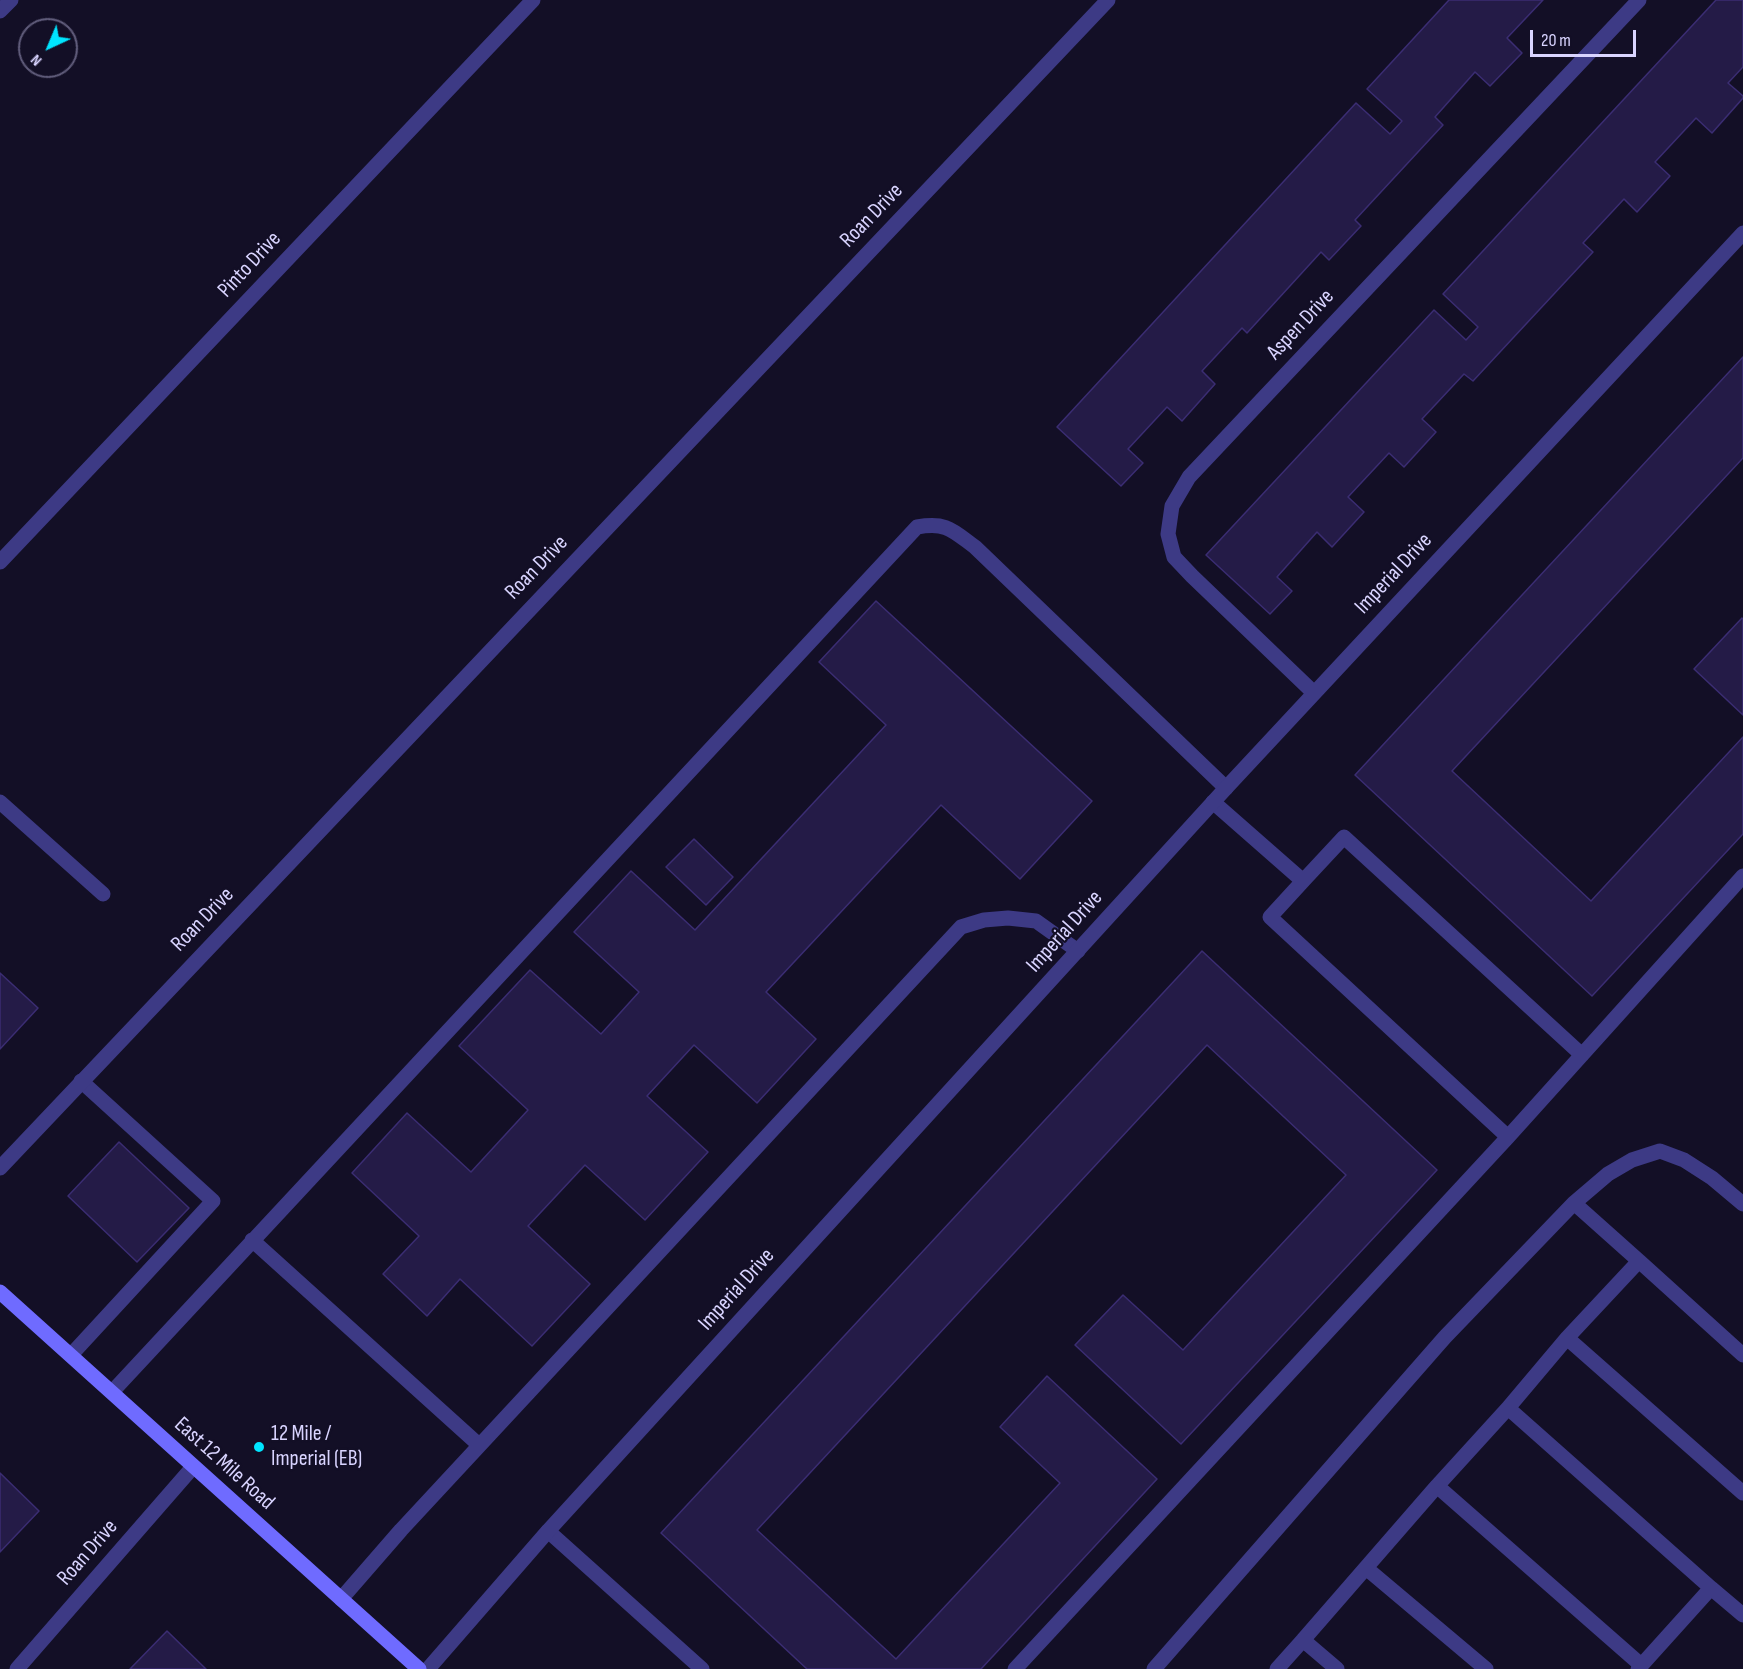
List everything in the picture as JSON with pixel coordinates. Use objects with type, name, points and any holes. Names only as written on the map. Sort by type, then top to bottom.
[{"type":"main road","name":"East 12 Mile Road","points":[[0,1292],[419,1669]]},
{"type":"street","points":[[0,11],[11,0]]},
{"type":"street","name":"Pinto Drive","points":[[0,562],[533,0]]},
{"type":"street","name":"Roan Drive","points":[[0,1168],[1108,0]]},
{"type":"street","name":"Aspen Drive","points":[[1314,693],[1174,557],[1168,534],[1172,506],[1189,477],[1639,0]]},
{"type":"street","name":"Imperial Drive","points":[[429,1669],[548,1531],[1213,802],[1743,233]]},
{"type":"street","points":[[112,1392],[917,527],[934,524],[948,527],[975,547],[1226,788]]},
{"type":"street","points":[[0,802],[103,894]]},
{"type":"street","points":[[1213,802],[1303,881]]},
{"type":"street","points":[[1508,1137],[1270,917],[1344,837],[1582,1055]]},
{"type":"street","points":[[1015,1669],[1508,1137],[1743,876]]},
{"type":"street","points":[[341,1599],[479,1445],[961,927],[984,920],[1008,918],[1036,921],[1078,951]]},
{"type":"street","points":[[71,1355],[213,1201],[81,1081]]},
{"type":"street","points":[[1160,1667],[1445,1338],[1574,1203],[1608,1174],[1632,1160],[1660,1151],[1684,1160],[1712,1178],[1743,1204]]},
{"type":"street","points":[[1574,1203],[1743,1355]]},
{"type":"street","points":[[252,1240],[479,1445]]},
{"type":"street","points":[[1277,1669],[1567,1338],[1639,1261]]},
{"type":"street","points":[[1567,1338],[1743,1493]]},
{"type":"street","points":[[1508,1408],[1743,1615]]},
{"type":"street","name":"Roan Drive","points":[[17,1669],[193,1467]]},
{"type":"street","points":[[1437,1486],[1640,1667],[1712,1588]]},
{"type":"street","points":[[548,1531],[702,1669]]},
{"type":"street","points":[[1366,1568],[1486,1669]]},
{"type":"street","points":[[1303,1640],[1336,1669]]},
{"type":"building","points":[[1449,0],[1543,0],[1507,38],[1522,53],[1490,86],[1475,72],[1435,117],[1443,125],[1355,220],[1361,226],[1329,260],[1321,252],[1247,333],[1242,328],[1202,371],[1215,384],[1182,421],[1167,407],[1128,449],[1143,463],[1121,486],[1057,427],[1356,103],[1390,134],[1402,121],[1367,89]]},
{"type":"building","points":[[1716,0],[1743,0],[1743,67],[1728,83],[1743,98],[1712,133],[1696,118],[1655,162],[1670,176],[1637,212],[1624,199],[1583,243],[1593,252],[1473,381],[1464,374],[1422,419],[1436,432],[1404,467],[1389,453],[1348,497],[1364,512],[1332,547],[1317,532],[1277,577],[1292,591],[1270,614],[1206,555],[1434,310],[1466,340],[1478,327],[1443,294]]},
{"type":"building","points":[[1743,357],[1743,458],[1452,771],[1591,901],[1743,737],[1743,834],[1592,996],[1355,775]]},
{"type":"building","points":[[876,601],[1092,801],[1020,879],[941,805],[766,992],[816,1039],[757,1103],[694,1045],[647,1096],[708,1152],[645,1220],[585,1165],[528,1226],[590,1284],[532,1346],[460,1279],[427,1316],[383,1274],[419,1236],[352,1173],[407,1113],[471,1172],[528,1110],[459,1046],[530,970],[601,1034],[639,992],[574,932],[631,871],[695,930],[886,725],[819,662]]},
{"type":"building","points":[[1743,619],[1743,715],[1694,669]]},
{"type":"building","points":[[694,839],[733,877],[706,905],[666,867]]},
{"type":"building","points":[[1202,951],[1437,1170],[1181,1444],[1075,1345],[1123,1295],[1183,1350],[1346,1175],[1207,1045],[757,1530],[896,1659],[1060,1483],[1000,1427],[1047,1376],[1157,1479],[981,1669],[807,1669],[661,1533]]},
{"type":"building","points":[[0,973],[38,1008],[0,1049]]},
{"type":"building","points":[[119,1142],[189,1208],[137,1262],[68,1196]]},
{"type":"building","points":[[0,1473],[39,1511],[0,1552]]},
{"type":"building","points":[[167,1631],[206,1669],[130,1669]]},
{"type":"place","name":"12 Mile / Imperial (EB)","points":[[259,1447]]}]
